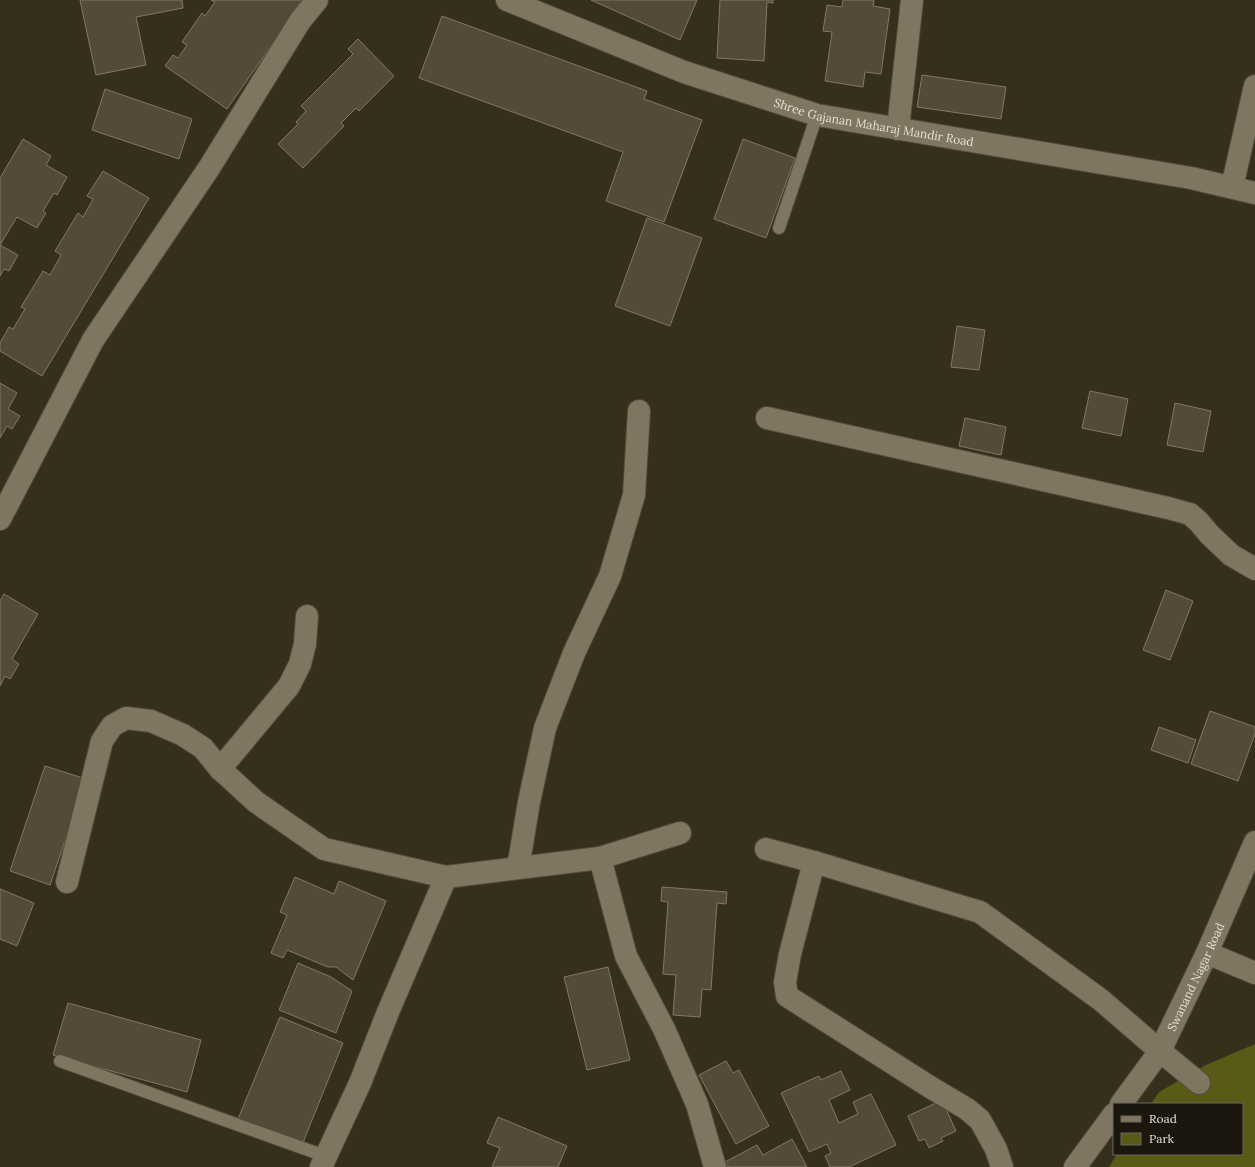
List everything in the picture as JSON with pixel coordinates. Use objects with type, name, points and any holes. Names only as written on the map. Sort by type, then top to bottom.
[{"type":"street","points":[[0,519],[93,340],[208,168],[300,21],[317,0]]},
{"type":"street","name":"Shree Gajanan Maharaj Mandir Road","points":[[508,0],[684,72],[817,115],[1191,178],[1255,193]]},
{"type":"street","points":[[898,129],[912,0]]},
{"type":"street","points":[[1232,187],[1255,86]]},
{"type":"street","points":[[518,868],[528,802],[545,728],[574,652],[610,576],[634,495],[639,411]]},
{"type":"street","points":[[767,418],[1190,514],[1231,555],[1255,569]]},
{"type":"street","points":[[220,769],[289,686],[300,664],[307,616]]},
{"type":"street","points":[[67,882],[102,740],[112,726],[126,718],[151,721],[183,735],[203,748],[220,769],[256,802],[324,849],[446,877],[600,858],[680,833]]},
{"type":"street","name":"Swanand Nagar Road","points":[[1122,1103],[1160,1051],[1207,953],[1255,842]]},
{"type":"street","points":[[766,850],[814,862],[980,912],[1101,1000],[1199,1083]]},
{"type":"street","points":[[600,858],[626,956],[664,1029],[697,1104],[715,1167]]},
{"type":"street","points":[[814,862],[784,982],[787,996],[967,1109],[980,1120],[996,1149],[1002,1167]]},
{"type":"street","points":[[323,1161],[360,1082],[388,1012],[446,877]]},
{"type":"street","points":[[1207,953],[1255,973]]},
{"type":"street","points":[[1075,1167],[1113,1115]]},
{"type":"lane","points":[[779,228],[817,115]]},
{"type":"lane","points":[[60,1060],[323,1161]]},
{"type":"green space","points":[[1255,1044],[1255,1167],[1109,1167],[1116,1155],[1243,1155],[1243,1103],[1152,1103],[1159,1092],[1206,1065]]},
{"type":"building","points":[[80,0],[182,0],[183,8],[136,17],[146,65],[96,75]]},
{"type":"building","points":[[211,0],[303,0],[227,109],[165,66],[173,55],[178,58],[187,45],[182,42],[202,13],[205,16],[215,2]]},
{"type":"building","points":[[591,0],[697,0],[680,40]]},
{"type":"building","points":[[720,0],[773,0],[773,3],[767,2],[764,61],[717,58]]},
{"type":"building","points":[[843,0],[874,0],[873,6],[890,9],[881,74],[865,72],[863,87],[825,81],[832,32],[823,31],[827,5],[842,7]]},
{"type":"building","points":[[442,16],[647,91],[644,99],[702,120],[664,222],[606,201],[623,152],[419,78]]},
{"type":"building","points":[[358,39],[394,76],[359,111],[356,108],[341,123],[344,126],[303,168],[278,144],[298,124],[296,122],[306,111],[301,106],[353,54],[348,49]]},
{"type":"building","points":[[922,75],[1006,87],[1001,119],[917,107]]},
{"type":"building","points":[[105,89],[192,119],[179,159],[92,130]]},
{"type":"building","points":[[23,139],[51,156],[46,165],[67,177],[57,195],[54,193],[43,211],[46,213],[37,228],[17,217],[0,245],[0,178]]},
{"type":"building","points":[[743,139],[795,158],[766,238],[714,219]]},
{"type":"building","points":[[103,171],[149,198],[42,376],[0,351],[0,343],[9,327],[13,329],[25,309],[21,307],[43,271],[50,275],[61,255],[55,251],[78,213],[83,217],[93,199],[87,196]]},
{"type":"building","points":[[647,218],[702,238],[670,326],[615,306]]},
{"type":"building","points":[[0,245],[18,255],[9,271],[4,269],[0,276]]},
{"type":"building","points":[[957,326],[985,330],[979,370],[951,367]]},
{"type":"building","points":[[0,383],[17,393],[8,409],[20,416],[12,429],[7,426],[0,438]]},
{"type":"building","points":[[1090,391],[1128,399],[1121,436],[1082,428]]},
{"type":"building","points":[[1175,403],[1211,411],[1203,452],[1167,445]]},
{"type":"building","points":[[965,418],[1006,427],[1001,455],[959,446]]},
{"type":"building","points":[[1166,590],[1193,601],[1170,660],[1143,650]]},
{"type":"building","points":[[4,594],[38,614],[12,659],[19,664],[10,679],[5,676],[0,686],[0,601]]},
{"type":"building","points":[[1210,711],[1255,727],[1255,734],[1238,781],[1191,764]]},
{"type":"building","points":[[1159,727],[1196,740],[1188,763],[1151,750]]},
{"type":"building","points":[[45,766],[86,779],[50,885],[10,871]]},
{"type":"building","points":[[295,877],[334,894],[339,881],[386,901],[353,980],[336,967],[328,967],[287,950],[283,958],[271,953],[287,915],[280,912]]},
{"type":"building","points":[[662,887],[727,892],[726,904],[717,903],[711,990],[702,989],[700,1017],[673,1015],[676,975],[663,974],[668,902],[661,901]]},
{"type":"building","points":[[0,889],[34,903],[17,946],[0,939]]},
{"type":"building","points":[[298,963],[331,977],[352,991],[336,1033],[279,1010]]},
{"type":"building","points":[[608,967],[630,1060],[587,1070],[564,977]]},
{"type":"building","points":[[68,1003],[201,1040],[187,1092],[53,1055]]},
{"type":"building","points":[[280,1017],[343,1043],[302,1145],[238,1119]]},
{"type":"building","points":[[726,1061],[733,1073],[739,1070],[769,1126],[736,1144],[699,1075]]},
{"type":"building","points":[[841,1071],[850,1090],[829,1100],[839,1123],[858,1114],[853,1102],[871,1094],[896,1145],[849,1167],[830,1167],[825,1156],[831,1153],[827,1144],[809,1152],[781,1093],[819,1076],[821,1080]]},
{"type":"building","points":[[942,1100],[956,1131],[941,1138],[943,1141],[929,1148],[925,1139],[919,1141],[908,1116]]},
{"type":"building","points":[[498,1117],[567,1146],[558,1167],[492,1167],[500,1148],[487,1143]]},
{"type":"building","points":[[792,1139],[807,1167],[728,1167],[725,1162],[757,1145],[763,1155]]}]
